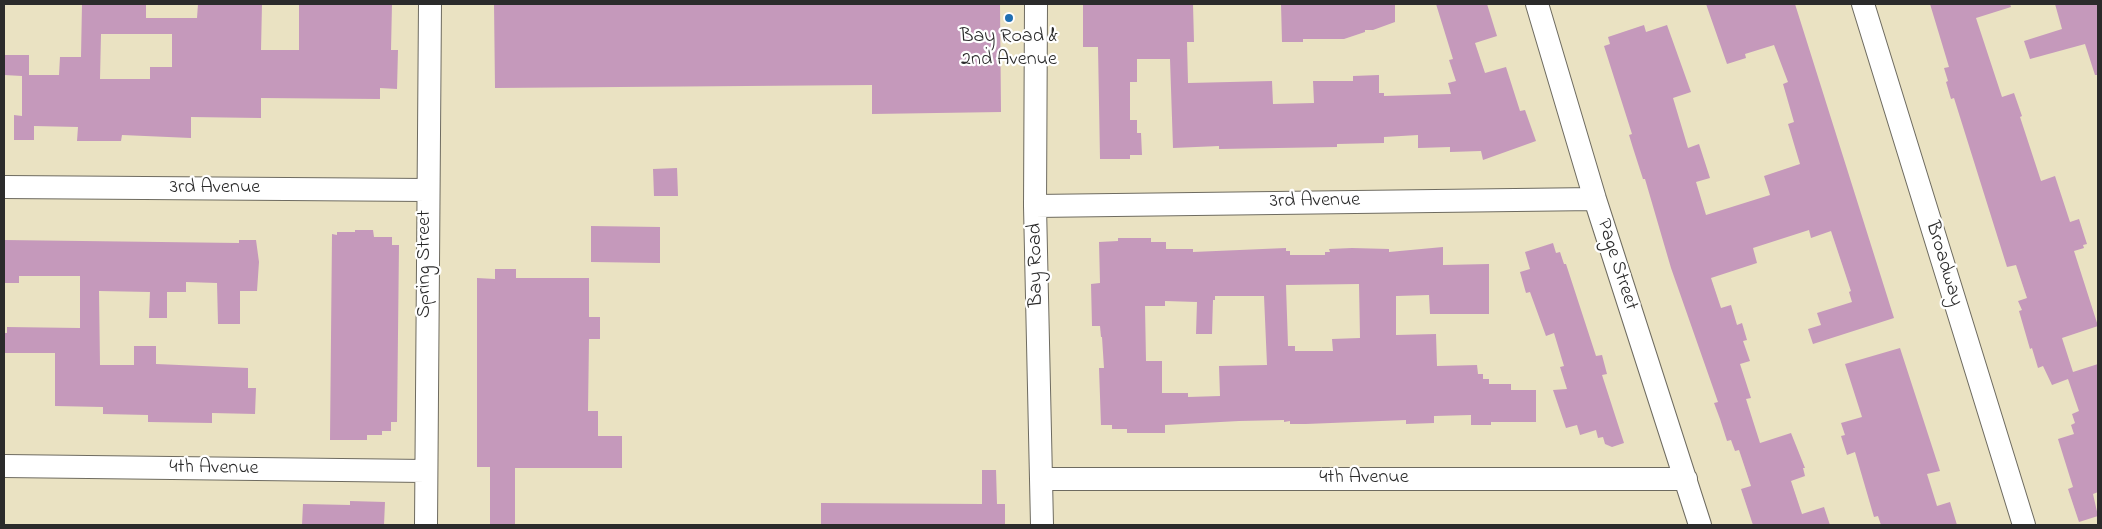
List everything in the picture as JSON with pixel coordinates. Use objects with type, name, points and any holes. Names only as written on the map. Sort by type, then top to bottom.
[{"type":"street","name":"Spring Street","points":[[426,525],[427,190],[430,4]]},
{"type":"street","name":"Bay Road","points":[[1036,4],[1036,206],[1042,525]]},
{"type":"street","name":"Page Street","points":[[1537,4],[1595,199],[1700,525]]},
{"type":"street","name":"Broadway","points":[[1863,4],[2024,525]]},
{"type":"street","name":"3rd Avenue","points":[[4,188],[427,190]]},
{"type":"street","name":"3rd Avenue","points":[[1036,206],[1595,199]]},
{"type":"street","name":"4th Avenue","points":[[4,466],[425,471]]},
{"type":"street","name":"4th Avenue","points":[[1042,479],[1686,479]]},
{"type":"building","points":[[82,4],[146,4],[146,18],[197,18],[198,4],[262,4],[261,50],[299,50],[299,4],[392,4],[391,50],[398,50],[397,89],[380,88],[380,99],[261,98],[261,118],[191,117],[191,138],[122,135],[121,141],[77,141],[78,127],[34,126],[34,140],[14,140],[14,115],[22,116],[22,76],[4,75],[4,55],[29,55],[29,75],[59,75],[60,57],[81,57]],"holes":[[[101,34],[172,34],[172,67],[150,67],[150,79],[100,79]]]},
{"type":"building","points":[[494,4],[1000,4],[1001,112],[872,114],[872,85],[495,88]]},
{"type":"building","points":[[1083,4],[1193,4],[1194,42],[1187,42],[1188,83],[1272,81],[1273,104],[1314,103],[1313,81],[1353,81],[1353,76],[1379,75],[1379,93],[1384,93],[1384,96],[1451,94],[1448,83],[1456,81],[1449,60],[1453,59],[1436,4],[1487,4],[1497,36],[1475,43],[1485,73],[1506,67],[1520,111],[1525,110],[1536,141],[1483,160],[1481,151],[1450,152],[1450,147],[1418,148],[1418,135],[1384,137],[1384,143],[1337,144],[1337,147],[1219,149],[1219,146],[1173,148],[1170,59],[1137,59],[1137,82],[1130,82],[1130,120],[1137,120],[1137,133],[1141,133],[1142,155],[1130,155],[1130,159],[1100,159],[1098,47],[1083,47]]},
{"type":"building","points":[[1281,4],[1395,4],[1395,22],[1373,30],[1365,30],[1365,32],[1344,39],[1303,39],[1303,42],[1282,42]]},
{"type":"building","points":[[1706,4],[1795,4],[1894,318],[1813,344],[1808,329],[1821,325],[1817,313],[1852,302],[1849,292],[1851,291],[1831,231],[1811,238],[1809,230],[1753,248],[1757,263],[1711,278],[1721,308],[1731,305],[1737,325],[1742,323],[1747,340],[1743,341],[1750,361],[1740,364],[1751,398],[1746,399],[1760,443],[1791,433],[1805,468],[1803,468],[1805,476],[1791,481],[1802,514],[1824,507],[1830,525],[1753,525],[1741,489],[1751,486],[1739,450],[1735,451],[1731,440],[1727,441],[1714,403],[1718,402],[1671,268],[1645,179],[1643,179],[1629,135],[1632,134],[1604,46],[1610,44],[1608,37],[1644,25],[1646,32],[1667,25],[1691,92],[1673,98],[1688,148],[1699,144],[1710,178],[1696,182],[1706,215],[1770,195],[1764,176],[1800,164],[1788,124],[1794,122],[1783,84],[1788,82],[1774,45],[1745,54],[1746,58],[1727,64]]},
{"type":"building","points":[[1930,4],[2010,4],[2011,7],[1976,18],[2002,97],[2014,93],[2041,181],[2055,176],[2070,222],[2079,219],[2087,244],[2083,245],[2084,248],[2074,251],[2098,326],[2062,338],[2073,372],[2098,364],[2098,492],[2093,494],[2098,516],[2079,522],[2068,489],[2073,487],[2058,439],[2074,434],[2071,425],[2075,423],[2072,414],[2079,411],[2068,379],[2052,385],[2043,366],[2038,368],[2032,348],[2030,349],[2019,311],[2022,310],[2018,301],[2027,298],[2016,265],[2007,267],[1954,98],[1951,99],[1944,68],[1949,67]]},
{"type":"building","points":[[2055,4],[2098,4],[2098,75],[2095,75],[2085,44],[2030,59],[2024,41],[2062,29]]},
{"type":"building","points":[[677,168],[678,196],[654,196],[653,169]]},
{"type":"building","points":[[591,226],[660,227],[660,263],[591,262]]},
{"type":"building","points":[[355,230],[373,230],[374,237],[392,237],[392,245],[399,245],[397,422],[391,422],[391,431],[382,431],[382,435],[367,435],[367,440],[330,440],[332,234],[337,235],[337,232],[355,232]]},
{"type":"building","points":[[1118,238],[1151,238],[1151,242],[1166,242],[1166,249],[1193,249],[1193,252],[1286,248],[1286,251],[1290,251],[1290,255],[1325,255],[1325,252],[1330,252],[1329,249],[1389,249],[1389,252],[1443,247],[1443,265],[1489,264],[1489,314],[1430,314],[1429,295],[1396,296],[1396,335],[1436,334],[1437,366],[1477,365],[1478,374],[1483,374],[1483,379],[1489,379],[1489,384],[1511,384],[1511,390],[1536,390],[1536,422],[1491,422],[1491,425],[1471,425],[1471,415],[1434,416],[1434,423],[1406,424],[1406,420],[1306,424],[1290,424],[1290,421],[1284,422],[1284,420],[1239,421],[1165,425],[1165,433],[1127,433],[1127,429],[1112,429],[1112,425],[1101,425],[1099,368],[1104,368],[1102,337],[1100,326],[1092,326],[1091,284],[1100,283],[1099,242],[1118,241]],"holes":[[[1359,284],[1360,338],[1332,339],[1333,351],[1295,351],[1295,346],[1288,346],[1286,285]],[[1215,296],[1264,296],[1267,365],[1219,366],[1220,396],[1188,397],[1188,393],[1162,393],[1162,361],[1146,361],[1145,306],[1165,306],[1165,301],[1197,302],[1196,334],[1212,334],[1213,300],[1215,300]]]},
{"type":"building","points":[[4,240],[239,243],[239,240],[256,240],[259,262],[257,291],[240,291],[240,324],[218,324],[217,283],[186,282],[186,292],[167,292],[167,318],[149,318],[150,292],[99,291],[100,365],[134,365],[134,346],[156,346],[156,364],[248,368],[248,388],[256,388],[255,414],[212,413],[212,423],[148,422],[148,415],[103,414],[103,407],[55,406],[55,353],[4,353],[4,333],[7,333],[7,327],[80,328],[80,276],[19,276],[19,283],[4,283]]},
{"type":"building","points":[[1553,243],[1556,253],[1560,252],[1564,264],[1566,264],[1596,356],[1602,355],[1607,374],[1602,375],[1624,443],[1612,447],[1605,444],[1603,437],[1598,438],[1596,430],[1580,435],[1577,425],[1566,428],[1553,390],[1567,389],[1560,367],[1564,366],[1554,333],[1546,336],[1530,292],[1526,293],[1520,272],[1530,269],[1525,252]]},
{"type":"building","points":[[495,269],[516,269],[516,278],[589,278],[589,317],[600,317],[600,339],[589,339],[588,411],[598,411],[598,436],[622,436],[622,468],[515,468],[515,525],[490,525],[490,467],[477,467],[477,278],[495,279]]},
{"type":"building","points":[[1900,348],[1940,471],[1927,474],[1937,506],[1950,502],[1957,525],[1881,525],[1878,516],[1874,517],[1855,452],[1847,455],[1841,436],[1845,435],[1841,423],[1862,417],[1845,364]]},
{"type":"building","points":[[982,470],[996,470],[997,504],[1005,504],[1005,525],[821,525],[821,503],[982,504]]},
{"type":"building","points":[[350,501],[385,502],[384,525],[302,525],[303,504],[350,505]]},
{"type":"place","name":"Bay Road & 2nd Avenue","points":[[1009,18]]}]
